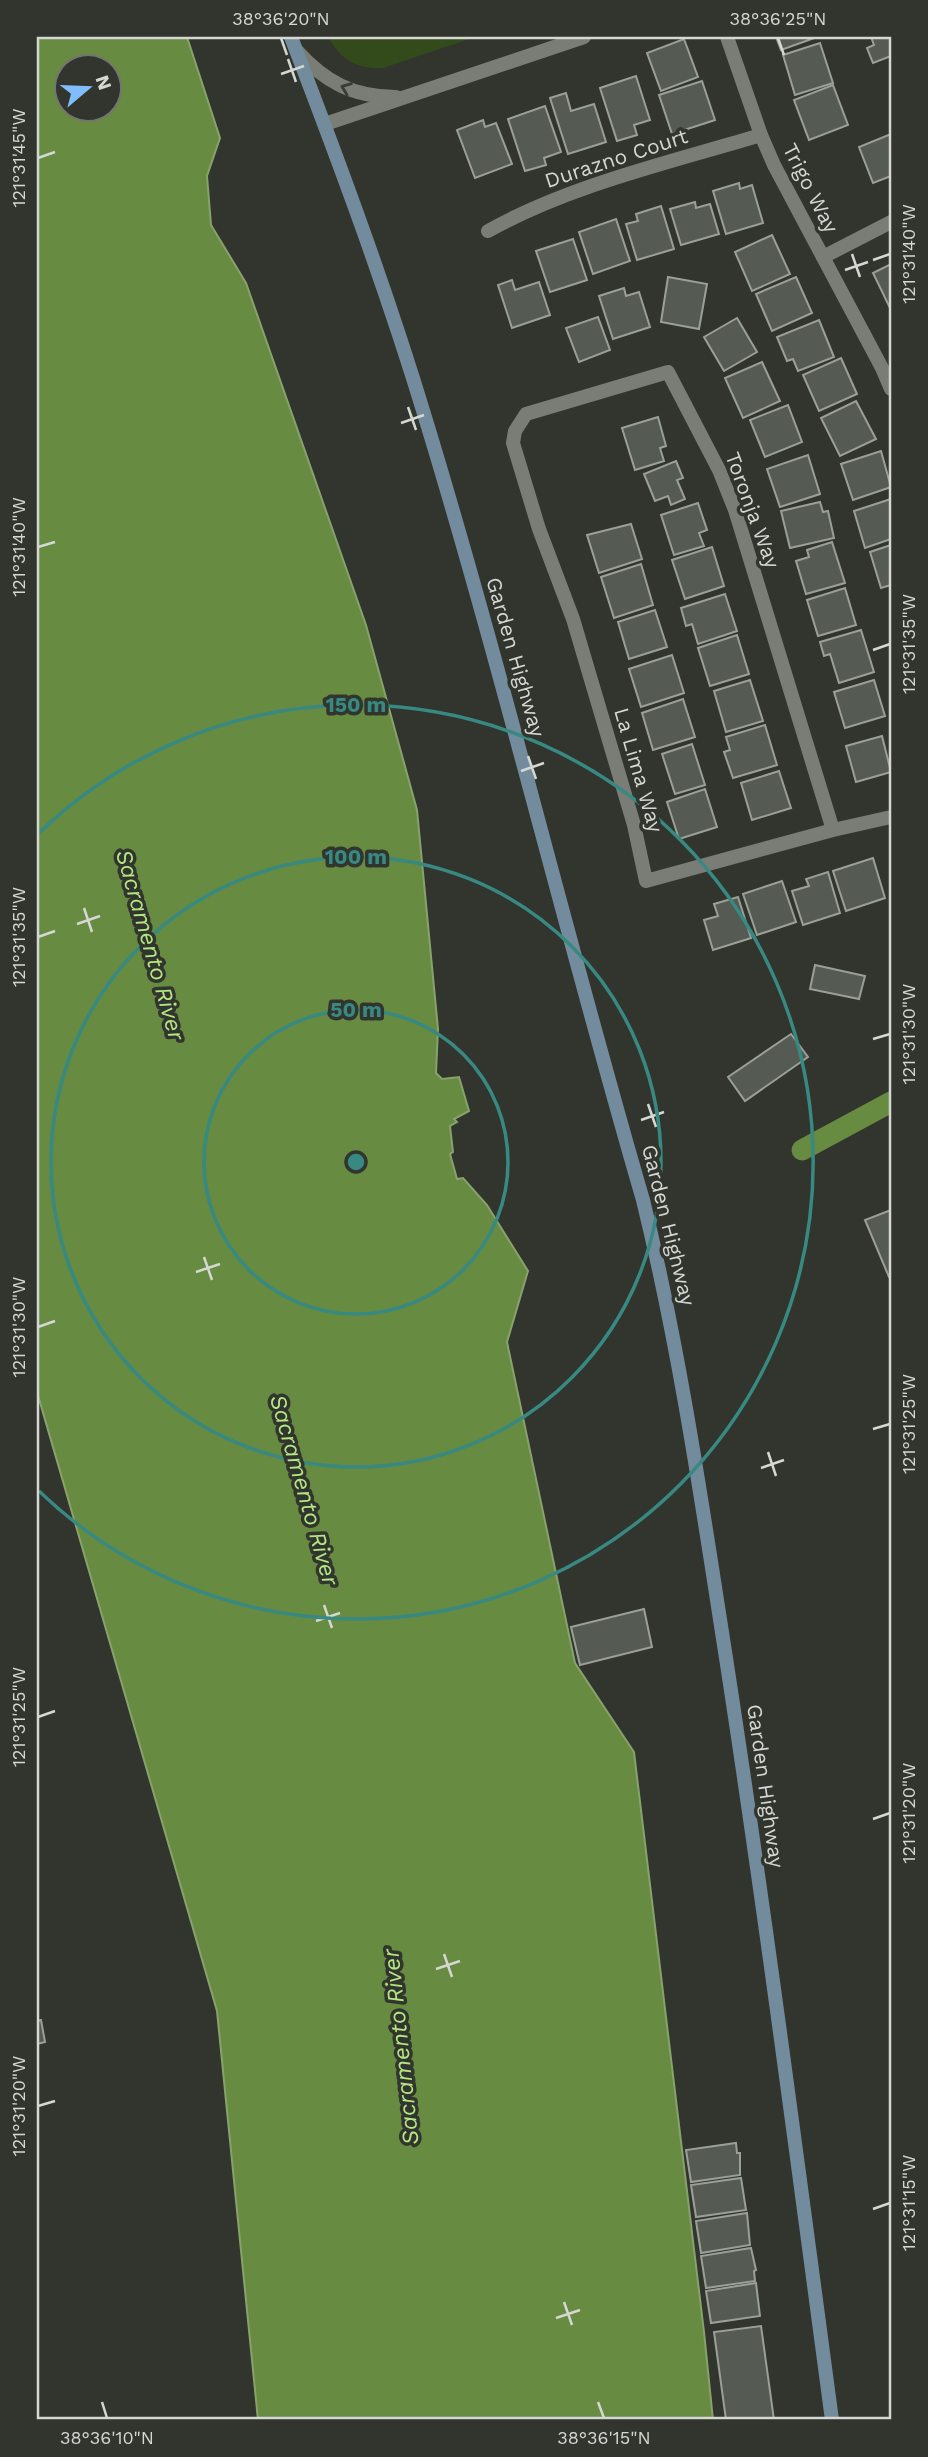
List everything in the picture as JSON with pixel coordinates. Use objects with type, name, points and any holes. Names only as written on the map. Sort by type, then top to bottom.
[{"type":"main road","name":"Garden Highway","points":[[294,44],[374,260],[429,429],[490,640],[660,1271],[701,1492],[747,1792],[832,2420]]},
{"type":"street","points":[[325,124],[584,37]]},
{"type":"street","name":"Trigo Way","points":[[727,37],[774,166],[891,389]]},
{"type":"street","points":[[294,44],[330,82],[369,95],[407,97]]},
{"type":"street","name":"Durazno Court","points":[[488,231],[521,212],[567,194],[761,135]]},
{"type":"street","points":[[824,257],[891,222]]},
{"type":"street","name":"Toronja Way","points":[[515,431],[526,414],[668,372],[719,470],[735,510],[833,830]]},
{"type":"street","name":"La Lima Way","points":[[515,431],[513,443],[539,529],[573,619],[634,825],[646,881],[891,817]]},
{"type":"shaded area","points":[[328,37],[475,37],[383,68],[365,67],[350,62],[338,52]]},
{"type":"water","name":"Sacramento River","points":[[37,37],[187,37],[220,138],[207,176],[211,225],[246,283],[366,625],[417,810],[438,1029],[436,1073],[442,1079],[459,1077],[469,1111],[454,1119],[457,1122],[450,1126],[453,1152],[450,1154],[457,1179],[463,1178],[487,1205],[528,1271],[507,1342],[575,1663],[634,1752],[713,2420],[258,2420],[217,2011],[37,1392]]},
{"type":"building","points":[[776,37],[817,37],[781,50]]},
{"type":"building","points":[[871,37],[891,37],[891,56],[873,63],[867,48],[874,45]]},
{"type":"building","points":[[684,39],[698,77],[661,91],[647,53]]},
{"type":"building","points":[[820,43],[833,83],[795,95],[783,55]]},
{"type":"building","points":[[636,76],[650,120],[634,125],[637,135],[617,141],[600,88]]},
{"type":"building","points":[[702,81],[715,120],[672,134],[659,95]]},
{"type":"building","points":[[833,85],[848,125],[809,140],[794,100]]},
{"type":"building","points":[[566,93],[571,111],[594,104],[606,142],[568,154],[550,98]]},
{"type":"building","points":[[545,106],[561,152],[544,158],[546,165],[525,171],[508,119]]},
{"type":"building","points":[[483,120],[485,127],[496,123],[512,164],[475,178],[457,130]]},
{"type":"building","points":[[891,134],[891,176],[873,183],[859,147]]},
{"type":"building","points":[[739,183],[740,189],[752,185],[763,223],[726,234],[713,191]]},
{"type":"building","points":[[695,202],[696,208],[710,204],[719,234],[681,245],[670,209]]},
{"type":"building","points":[[661,206],[674,249],[637,260],[626,224],[638,221],[636,214]]},
{"type":"building","points":[[616,219],[630,261],[593,274],[579,232]]},
{"type":"building","points":[[772,235],[790,274],[752,291],[735,252]]},
{"type":"building","points":[[573,239],[587,280],[550,292],[536,251]]},
{"type":"building","points":[[891,264],[891,310],[873,273]]},
{"type":"building","points":[[668,277],[707,284],[699,329],[661,322]]},
{"type":"building","points":[[796,277],[812,313],[772,331],[756,294]]},
{"type":"building","points":[[512,280],[515,290],[539,282],[550,315],[512,328],[498,285]]},
{"type":"building","points":[[624,288],[626,296],[639,292],[650,327],[613,339],[599,296]]},
{"type":"building","points":[[598,317],[610,350],[579,362],[566,328]]},
{"type":"building","points":[[737,318],[757,352],[724,371],[704,337]]},
{"type":"building","points":[[819,320],[834,357],[798,371],[793,359],[787,361],[777,337]]},
{"type":"building","points":[[841,358],[857,394],[819,411],[803,375]]},
{"type":"building","points":[[762,362],[780,401],[743,418],[725,378]]},
{"type":"building","points":[[856,401],[876,439],[840,456],[821,418]]},
{"type":"building","points":[[788,405],[802,442],[765,457],[750,420]]},
{"type":"building","points":[[658,417],[666,446],[660,448],[664,461],[635,470],[622,428]]},
{"type":"building","points":[[881,451],[891,487],[853,500],[841,464]]},
{"type":"building","points":[[808,455],[820,494],[780,507],[767,469]]},
{"type":"building","points":[[676,461],[683,478],[677,480],[685,499],[671,505],[668,496],[655,501],[644,474]]},
{"type":"building","points":[[891,499],[891,539],[865,548],[854,511]]},
{"type":"building","points":[[820,502],[823,512],[828,511],[834,538],[790,548],[781,511]]},
{"type":"building","points":[[698,503],[707,530],[699,533],[704,546],[674,555],[661,515]]},
{"type":"building","points":[[631,524],[642,559],[599,573],[587,535]]},
{"type":"building","points":[[832,542],[845,583],[806,594],[796,561],[809,557],[807,550]]},
{"type":"building","points":[[891,545],[891,585],[881,588],[870,552]]},
{"type":"building","points":[[712,547],[724,586],[685,599],[672,560]]},
{"type":"building","points":[[641,564],[653,605],[614,618],[601,577]]},
{"type":"building","points":[[845,588],[856,625],[818,636],[807,600]]},
{"type":"building","points":[[725,594],[737,631],[698,644],[692,624],[686,626],[681,608]]},
{"type":"building","points":[[655,610],[667,647],[629,659],[618,622]]},
{"type":"building","points":[[861,630],[874,672],[839,683],[830,654],[824,656],[820,642]]},
{"type":"building","points":[[737,635],[749,674],[710,686],[698,648]]},
{"type":"building","points":[[672,655],[684,693],[641,707],[629,669]]},
{"type":"building","points":[[750,680],[763,721],[726,732],[714,691]]},
{"type":"building","points":[[874,680],[885,716],[845,728],[834,692]]},
{"type":"building","points":[[683,699],[695,737],[653,750],[642,713]]},
{"type":"building","points":[[765,725],[777,765],[733,778],[724,752],[730,750],[726,737]]},
{"type":"building","points":[[882,736],[891,772],[856,782],[846,746]]},
{"type":"building","points":[[692,744],[705,785],[675,794],[662,754]]},
{"type":"building","points":[[779,771],[791,808],[752,820],[741,783]]},
{"type":"building","points":[[705,789],[717,827],[679,839],[667,802]]},
{"type":"building","points":[[873,858],[885,898],[846,911],[833,871]]},
{"type":"building","points":[[828,872],[840,913],[803,925],[792,891],[809,886],[806,879]]},
{"type":"building","points":[[782,881],[796,922],[757,935],[743,894]]},
{"type":"building","points":[[738,897],[751,938],[713,950],[704,920],[718,916],[714,904]]},
{"type":"building","points":[[815,965],[865,976],[859,999],[810,989]]},
{"type":"building","points":[[791,1034],[808,1057],[745,1101],[728,1077]]},
{"type":"building","points":[[891,1210],[891,1276],[889,1277],[865,1220]]},
{"type":"building","points":[[644,1609],[652,1647],[580,1665],[571,1627]]},
{"type":"building","points":[[41,2020],[45,2042],[37,2044],[37,2021]]},
{"type":"building","points":[[736,2143],[737,2153],[740,2153],[740,2175],[691,2182],[686,2150]]},
{"type":"building","points":[[741,2178],[746,2210],[696,2217],[691,2185]]},
{"type":"building","points":[[747,2213],[750,2245],[701,2253],[696,2221]]},
{"type":"building","points":[[751,2248],[756,2270],[755,2281],[706,2288],[701,2256]]},
{"type":"building","points":[[756,2283],[760,2316],[711,2323],[706,2291]]},
{"type":"building","points":[[761,2326],[774,2420],[726,2420],[714,2332]]},
{"type":"waterway","points":[[802,1150],[891,1102]]}]
